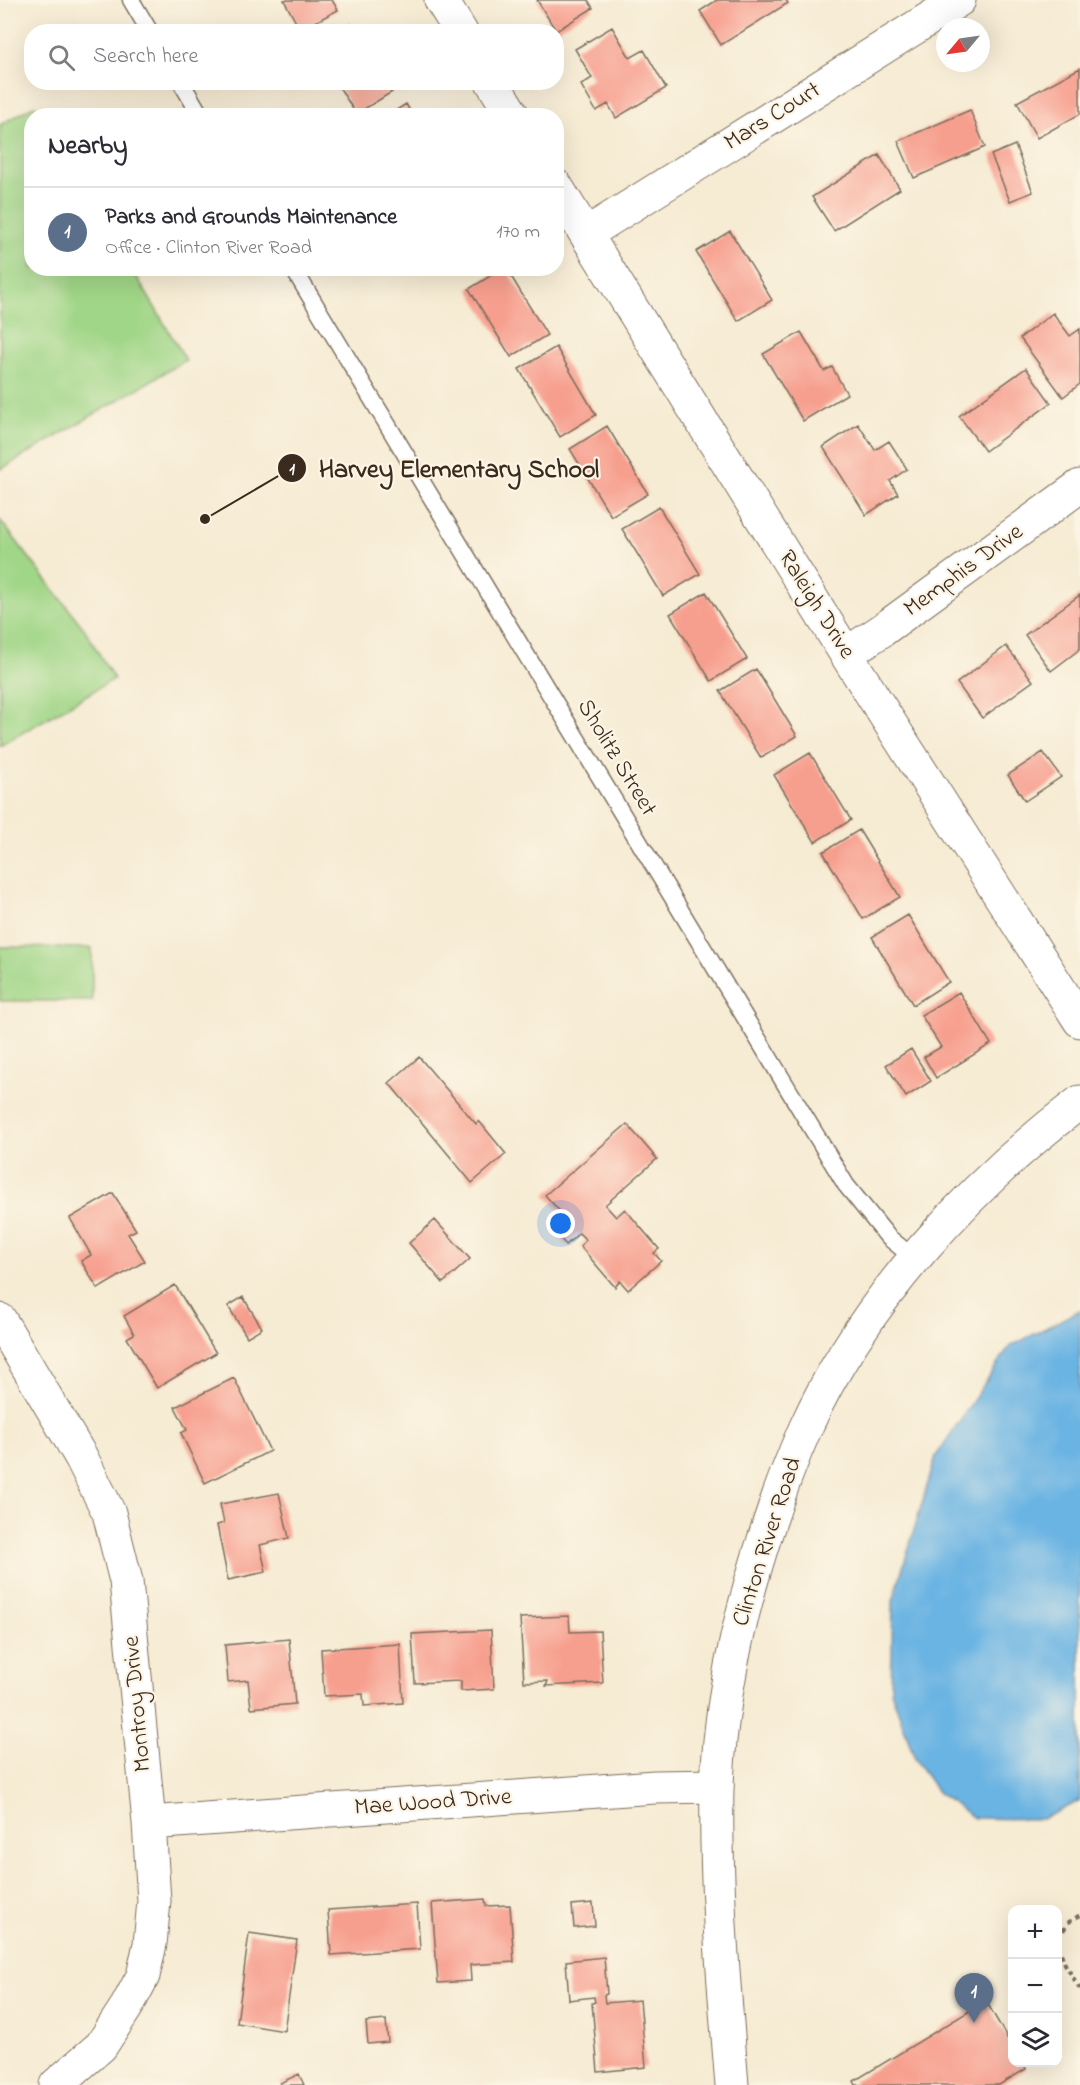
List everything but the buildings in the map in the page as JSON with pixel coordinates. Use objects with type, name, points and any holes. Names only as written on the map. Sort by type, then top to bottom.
[{"type":"street","points":[[441,0],[456,24]]},
{"type":"street","name":"Mars Court","points":[[586,234],[959,0]]},
{"type":"street","points":[[497,90],[508,108]]},
{"type":"street","name":"Raleigh Drive","points":[[564,199],[846,654],[1080,1021]]},
{"type":"street","name":"Memphis Drive","points":[[846,654],[1080,486]]},
{"type":"street","name":"Clinton River Road","points":[[732,2085],[719,1923],[717,1786],[724,1715],[738,1629],[761,1545],[805,1428],[846,1353],[865,1324],[915,1258],[991,1177],[1080,1102]]},
{"type":"street","name":"Montroy Drive","points":[[0,1320],[81,1457],[109,1513],[126,1581],[149,1823],[154,1901],[150,1944],[143,1976],[101,2046],[56,2085]]},
{"type":"street","name":"Mae Wood Drive","points":[[149,1823],[655,1787],[717,1786]]},
{"type":"lane","points":[[131,0],[145,24]]},
{"type":"lane","points":[[186,90],[196,108]]},
{"type":"lane","name":"Sholitz Street","points":[[298,276],[846,1185],[888,1237],[915,1258]]},
{"type":"path","points":[[1062,1932],[1069,1922],[1080,1915]]},
{"type":"path","points":[[1062,1956],[1080,1989]]},
{"type":"green space","points":[[24,111],[24,276],[136,276],[186,360],[0,470],[0,125]]},
{"type":"green space","points":[[0,520],[85,630],[114,679],[0,746]]},
{"type":"green space","points":[[0,947],[92,948],[92,1001],[0,1001]]},
{"type":"water","points":[[1080,1310],[1080,1801],[1042,1819],[974,1818],[937,1792],[915,1759],[891,1691],[893,1601],[936,1456],[1009,1347]]},
{"type":"place","name":"Harvey Elementary School","points":[[205,519]]},
{"type":"place","name":"Parks and Grounds Maintenance","points":[[974,2023]]}]
